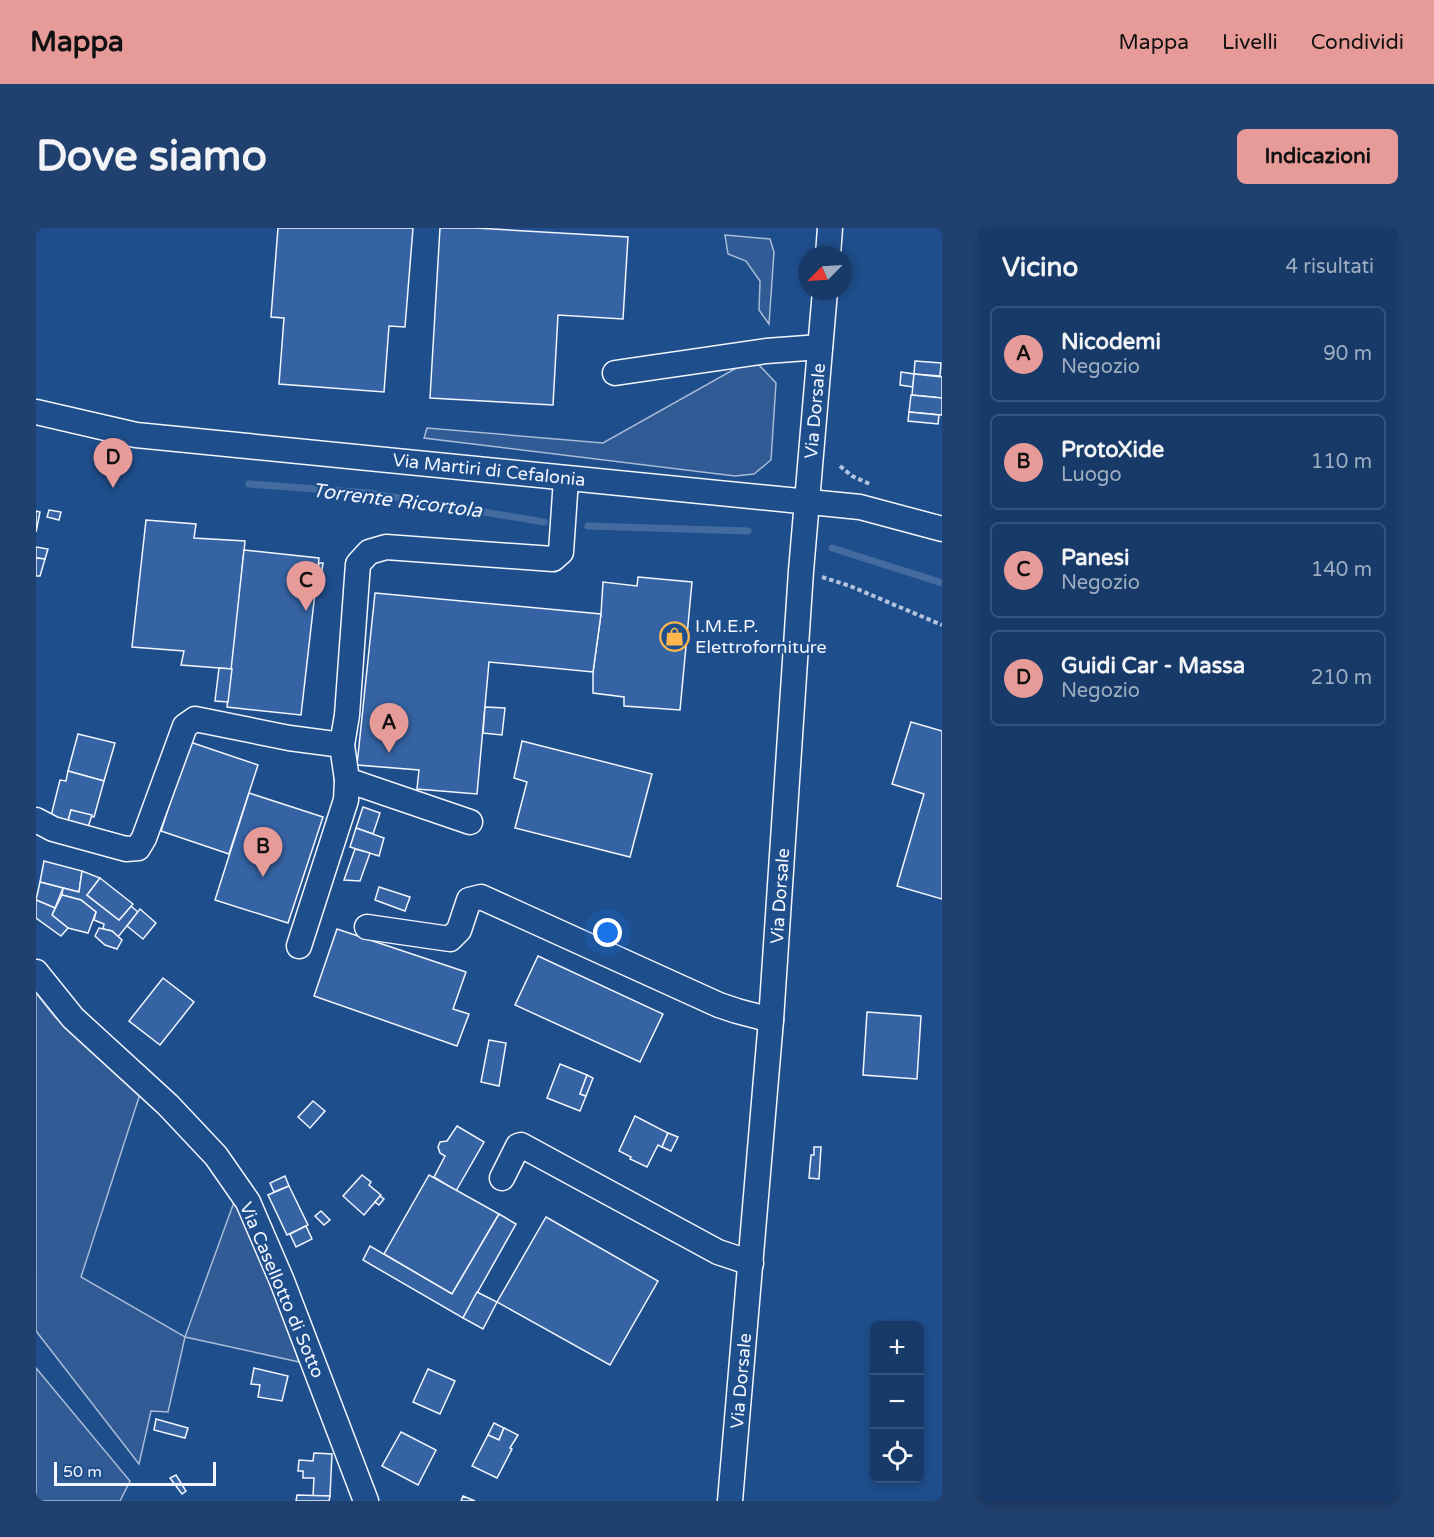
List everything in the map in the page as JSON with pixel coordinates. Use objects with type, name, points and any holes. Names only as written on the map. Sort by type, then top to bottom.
[{"type":"street","points":[[829,246],[830,228]]},
{"type":"street","name":"Via Dorsale","points":[[730,1501],[771,1020],[801,571],[824,300]]},
{"type":"street","points":[[615,373],[766,351],[820,347]]},
{"type":"street","name":"Via Martiri di Cefalonia","points":[[36,412],[136,435],[860,507],[942,529]]},
{"type":"street","points":[[299,946],[346,800],[347,780],[342,745],[347,715],[358,564],[369,552],[386,547],[553,559],[561,552],[566,479]]},
{"type":"street","points":[[36,820],[53,828],[126,849],[138,848],[144,838],[185,726],[195,719],[289,738],[342,745]]},
{"type":"street","points":[[347,780],[471,822]]},
{"type":"street","points":[[367,927],[450,939],[459,930],[469,900],[481,897],[719,1005],[771,1020]]},
{"type":"street","name":"Via Casellotto di Sotto","points":[[36,972],[73,1018],[168,1105],[216,1156],[248,1202],[282,1281],[366,1501]]},
{"type":"street","points":[[502,1178],[518,1146],[521,1145],[718,1252],[751,1263]]},
{"type":"path","points":[[840,466],[852,476],[874,486]]},
{"type":"path","points":[[801,571],[850,585],[942,625]]},
{"type":"shaded area","points":[[725,235],[770,239],[774,252],[769,324],[759,310],[760,281],[746,261],[728,254]]},
{"type":"shaded area","points":[[747,362],[759,365],[776,383],[771,460],[754,474],[735,476],[424,438],[427,428],[603,443]]},
{"type":"shaded area","points":[[36,993],[55,1017],[140,1094],[81,1277],[185,1337],[168,1412],[151,1411],[139,1464],[36,1331]]},
{"type":"shaded area","points":[[237,1194],[261,1248],[299,1362],[185,1337]]},
{"type":"shaded area","points":[[36,1368],[130,1481],[120,1501],[36,1501]]},
{"type":"building","points":[[278,228],[413,228],[405,327],[389,326],[384,392],[279,384],[284,318],[271,317]]},
{"type":"building","points":[[440,228],[628,237],[623,319],[558,315],[553,405],[430,398]]},
{"type":"building","points":[[915,361],[941,363],[940,376],[914,374]]},
{"type":"building","points":[[901,372],[914,374],[913,387],[900,385]]},
{"type":"building","points":[[914,374],[942,377],[942,398],[912,395]]},
{"type":"building","points":[[911,395],[942,398],[942,415],[909,412]]},
{"type":"building","points":[[909,412],[939,415],[938,424],[908,421]]},
{"type":"building","points":[[49,510],[61,512],[59,520],[47,517]]},
{"type":"building","points":[[36,511],[40,512],[36,532]]},
{"type":"building","points":[[146,520],[196,524],[194,538],[245,541],[232,669],[181,665],[184,651],[132,647]]},
{"type":"building","points":[[36,547],[48,549],[45,559],[36,558]]},
{"type":"building","points":[[244,550],[319,558],[301,715],[227,707]]},
{"type":"building","points":[[36,558],[45,559],[40,576],[36,576]]},
{"type":"building","points":[[319,563],[323,563],[319,591],[315,591]]},
{"type":"building","points":[[638,577],[692,582],[680,710],[624,706],[624,697],[593,693],[593,672],[603,582],[637,586]]},
{"type":"building","points":[[375,593],[601,614],[593,672],[489,662],[477,794],[417,789],[419,770],[357,765]]},
{"type":"building","points":[[219,668],[232,669],[228,702],[215,701]]},
{"type":"building","points":[[485,707],[505,708],[502,735],[483,733]]},
{"type":"building","points":[[911,722],[942,731],[942,899],[897,886],[924,794],[892,784]]},
{"type":"building","points":[[78,734],[115,743],[104,781],[68,771]]},
{"type":"building","points":[[522,741],[652,774],[630,857],[515,828],[527,782],[514,778]]},
{"type":"building","points":[[190,742],[258,765],[229,854],[161,831]]},
{"type":"building","points":[[68,771],[104,781],[94,817],[71,810],[68,821],[51,816],[60,780],[66,781]]},
{"type":"building","points":[[249,793],[323,817],[288,923],[215,900]]},
{"type":"building","points":[[363,807],[380,813],[373,834],[356,828]]},
{"type":"building","points":[[71,810],[92,815],[88,827],[68,821]]},
{"type":"building","points":[[356,828],[384,838],[379,856],[350,847]]},
{"type":"building","points":[[355,849],[370,853],[360,881],[344,880]]},
{"type":"building","points":[[44,861],[82,871],[79,892],[40,882]]},
{"type":"building","points":[[82,871],[100,878],[87,895],[119,920],[131,906],[138,912],[118,937],[112,931],[103,929],[104,924],[94,920],[96,912],[81,900],[62,895],[63,888],[79,892]]},
{"type":"building","points":[[100,878],[133,904],[119,920],[87,895]]},
{"type":"building","points":[[40,882],[63,888],[55,908],[36,900]]},
{"type":"building","points":[[379,887],[410,897],[405,911],[375,900]]},
{"type":"building","points":[[62,895],[81,900],[96,912],[88,933],[68,928],[52,915]]},
{"type":"building","points":[[36,900],[55,908],[52,915],[68,928],[61,936],[36,918]]},
{"type":"building","points":[[140,909],[156,923],[143,939],[127,926]]},
{"type":"building","points":[[99,928],[112,931],[122,940],[117,949],[105,945],[95,936]]},
{"type":"building","points":[[337,929],[466,972],[453,1009],[469,1014],[457,1046],[314,996]]},
{"type":"building","points":[[538,956],[663,1014],[640,1062],[515,1005]]},
{"type":"building","points":[[163,978],[194,1002],[160,1045],[129,1021]]},
{"type":"building","points":[[867,1012],[921,1016],[917,1079],[863,1075]]},
{"type":"building","points":[[489,1040],[506,1043],[499,1086],[481,1082]]},
{"type":"building","points":[[560,1064],[587,1075],[580,1094],[586,1096],[580,1111],[547,1098]]},
{"type":"building","points":[[587,1075],[593,1078],[586,1096],[580,1094]]},
{"type":"building","points":[[313,1101],[325,1111],[310,1128],[298,1117]]},
{"type":"building","points":[[635,1116],[668,1133],[662,1147],[658,1145],[647,1167],[619,1151]]},
{"type":"building","points":[[457,1126],[484,1142],[456,1191],[434,1177],[445,1156],[440,1153],[438,1147],[440,1142],[447,1141]]},
{"type":"building","points":[[668,1133],[678,1137],[671,1151],[662,1147]]},
{"type":"building","points":[[814,1147],[821,1147],[819,1179],[809,1178]]},
{"type":"building","points":[[362,1175],[371,1182],[369,1185],[381,1195],[364,1215],[343,1196]]},
{"type":"building","points":[[429,1175],[499,1214],[452,1294],[384,1254]]},
{"type":"building","points":[[285,1176],[289,1186],[274,1192],[270,1183]]},
{"type":"building","points":[[289,1186],[308,1225],[287,1235],[268,1195]]},
{"type":"building","points":[[380,1196],[384,1199],[379,1205],[375,1202]]},
{"type":"building","points":[[321,1211],[330,1220],[324,1225],[315,1216]]},
{"type":"building","points":[[499,1214],[516,1224],[463,1318],[363,1260],[370,1246],[452,1294]]},
{"type":"building","points":[[546,1217],[658,1281],[610,1365],[497,1302]]},
{"type":"building","points":[[306,1226],[312,1239],[296,1247],[290,1234]]},
{"type":"building","points":[[477,1292],[497,1302],[483,1329],[463,1318]]},
{"type":"building","points":[[254,1368],[288,1376],[282,1401],[258,1397],[260,1385],[251,1384]]},
{"type":"building","points":[[428,1369],[455,1381],[440,1414],[413,1402]]},
{"type":"building","points":[[156,1419],[188,1428],[185,1438],[154,1430]]},
{"type":"building","points":[[494,1423],[504,1428],[499,1440],[488,1435]]},
{"type":"building","points":[[504,1428],[518,1435],[497,1478],[472,1466],[488,1435],[499,1440]]},
{"type":"building","points":[[401,1432],[436,1450],[418,1485],[382,1466]]},
{"type":"building","points":[[314,1453],[332,1454],[330,1496],[313,1496],[314,1478],[303,1478],[303,1471],[298,1471],[299,1460],[313,1461]]},
{"type":"building","points":[[176,1475],[186,1491],[182,1494],[170,1478]]},
{"type":"building","points":[[297,1495],[330,1496],[329,1501],[296,1501]]},
{"type":"building","points":[[463,1496],[475,1501],[461,1501]]},
{"type":"waterway","name":"Torrente Ricortola","points":[[249,484],[369,493],[544,522]]},
{"type":"waterway","name":"Torrente Ricortola","points":[[588,526],[748,531]]},
{"type":"waterway","name":"Torrente Ricortola","points":[[832,548],[942,583]]},
{"type":"place","name":"Guidi Car - Massa","points":[[113,488]]},
{"type":"place","name":"Panesi","points":[[306,611]]},
{"type":"place","name":"I.M.E.P. Elettroforniture","points":[[674,636]]},
{"type":"place","name":"Nicodemi","points":[[389,753]]},
{"type":"place","name":"ProtoXide","points":[[263,877]]}]
